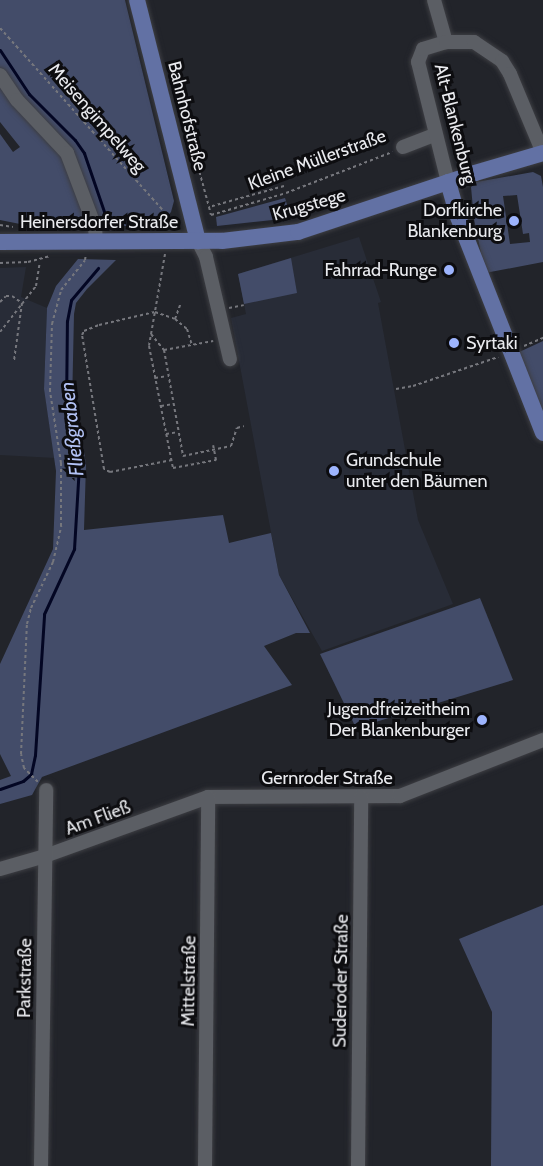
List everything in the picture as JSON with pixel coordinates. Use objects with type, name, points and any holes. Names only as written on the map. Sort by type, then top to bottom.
[{"type":"main road","name":"Bahnhofstraße","points":[[137,0],[198,241]]},
{"type":"main road","name":"Krugstege","points":[[198,241],[245,240],[298,232],[543,153]]},
{"type":"main road","name":"Alt-Blankenburg","points":[[448,182],[458,217],[543,434]]},
{"type":"main road","name":"Heinersdorfer Straße","points":[[0,242],[198,241]]},
{"type":"street","name":"Alt-Blankenburg","points":[[434,0],[447,42]]},
{"type":"street","name":"Alt-Blankenburg","points":[[448,182],[418,62],[423,49],[447,42],[474,42],[502,61],[510,74],[543,153]]},
{"type":"street","points":[[0,75],[17,100],[70,158],[95,228],[96,241]]},
{"type":"street","name":"Kleine Müllerstraße","points":[[403,147],[435,135]]},
{"type":"street","points":[[198,241],[206,256],[230,358]]},
{"type":"street","name":"Gernroder Straße","points":[[208,797],[400,796],[543,740]]},
{"type":"street","name":"Parkstraße","points":[[40,1166],[46,790]]},
{"type":"street","name":"Am Fließ","points":[[0,869],[45,856],[208,797]]},
{"type":"street","name":"Mittelstraße","points":[[205,1166],[208,797]]},
{"type":"street","name":"Suderoder Straße","points":[[358,1166],[361,797]]},
{"type":"path","name":"Meisengimpelweg","points":[[0,28],[175,224]]},
{"type":"path","points":[[183,125],[190,137],[209,207],[284,186]]},
{"type":"path","name":"Kleine Müllerstraße","points":[[209,207],[211,215],[286,193],[403,147]]},
{"type":"path","points":[[423,201],[437,207],[444,214]]},
{"type":"path","points":[[165,255],[149,346],[173,468],[216,460],[213,445]]},
{"type":"path","points":[[35,780],[24,768],[21,754],[27,624],[31,608],[53,562],[61,526],[61,463],[50,391],[52,324],[61,290],[86,257]]},
{"type":"path","points":[[0,332],[36,286],[40,262]]},
{"type":"path","points":[[0,302],[6,296],[12,296],[22,303]]},
{"type":"path","points":[[14,361],[22,303]]},
{"type":"path","points":[[175,319],[180,305]]},
{"type":"path","points":[[171,460],[110,472],[104,469],[82,335],[84,331],[99,325],[155,312],[175,319],[187,329],[192,345]]},
{"type":"path","points":[[151,334],[164,350],[183,456],[231,446],[237,428],[244,426]]},
{"type":"path","points":[[519,349],[543,338]]},
{"type":"path","points":[[164,350],[225,339]]},
{"type":"path","points":[[396,389],[413,386],[500,356]]},
{"type":"path","points":[[155,378],[169,376]]},
{"type":"path","points":[[161,406],[174,404]]},
{"type":"path","points":[[166,434],[178,432]]},
{"type":"shaded area","points":[[0,0],[125,0],[174,201],[171,212],[165,219],[151,226],[30,226],[0,220],[0,134],[13,152],[20,147],[0,122]]},
{"type":"shaded area","points":[[533,172],[541,176],[543,262],[485,273],[474,219],[471,187],[476,182]],"holes":[[[517,195],[523,234],[529,233],[530,242],[510,244],[503,196]]]},
{"type":"shaded area","points":[[285,198],[291,218],[217,226],[216,217]]},
{"type":"shaded area","name":"Grundschule unter den Bäumen","points":[[359,237],[381,302],[378,303],[418,520],[453,604],[322,651],[279,575],[231,318],[246,314],[238,274]]},
{"type":"shaded area","points":[[291,258],[297,293],[244,304],[238,274]]},
{"type":"shaded area","points":[[78,259],[116,260],[76,303],[74,314],[72,406],[82,438],[86,465],[84,530],[223,515],[229,543],[271,533],[279,575],[310,633],[296,633],[264,646],[292,685],[42,777],[32,795],[0,804],[0,780],[11,776],[0,754],[0,664],[53,549],[56,471],[44,389],[47,308],[56,286]]},
{"type":"shaded area","points":[[26,267],[21,297],[47,308],[44,389],[55,458],[0,455],[0,268]]},
{"type":"shaded area","points":[[543,341],[543,422],[517,353]]},
{"type":"shaded area","points":[[480,598],[513,680],[356,728],[320,654]]},
{"type":"shaded area","points":[[543,905],[543,1166],[491,1166],[492,1012],[459,939]]},
{"type":"waterway","name":"Fließgraben","points":[[0,50],[29,94],[75,140],[84,153],[107,220]]},
{"type":"waterway","name":"Fließgraben","points":[[0,789],[23,781],[31,774],[35,755],[44,614],[74,549],[79,465],[66,410],[67,321],[71,300],[98,268]]},
{"type":"place","name":"Dorfkirche Blankenburg","points":[[514,221]]},
{"type":"place","name":"Fahrrad-Runge","points":[[449,270]]},
{"type":"place","name":"Syrtaki","points":[[454,343]]},
{"type":"place","name":"Grundschule unter den Bäumen","points":[[334,471]]},
{"type":"place","name":"Jugendfreizeitheim Der Blankenburger","points":[[482,720]]}]
